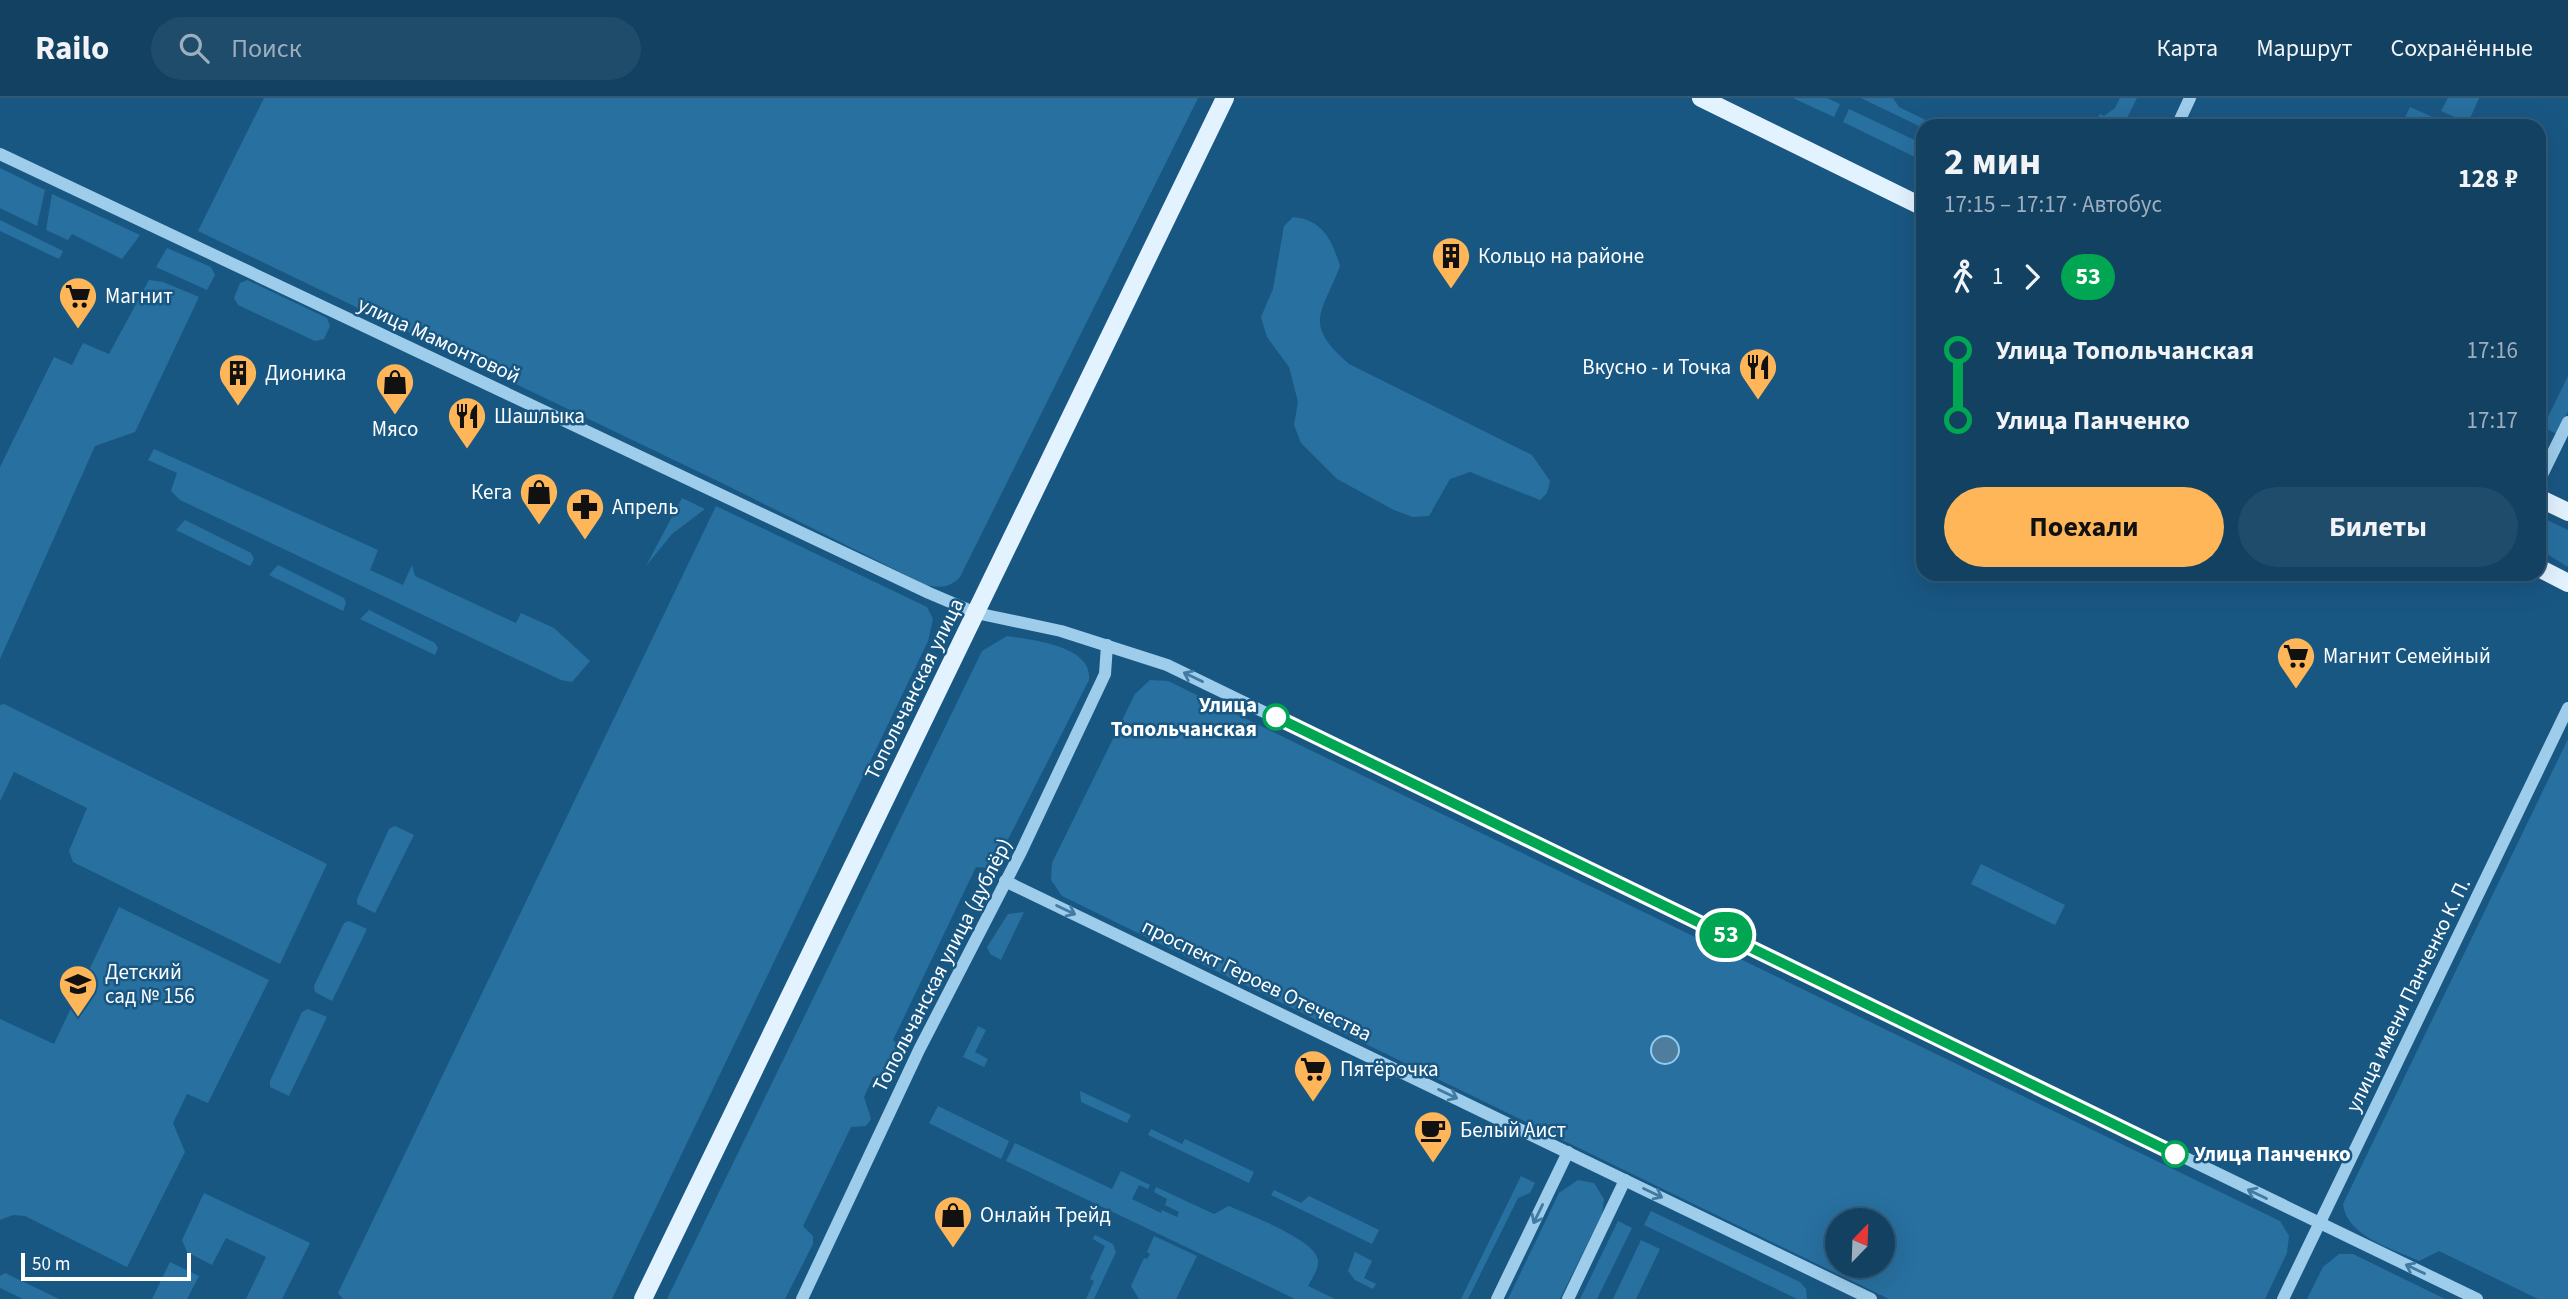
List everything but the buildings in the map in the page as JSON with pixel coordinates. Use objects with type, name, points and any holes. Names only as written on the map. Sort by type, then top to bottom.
[{"type":"main road","name":"Топольчанская улица","points":[[643,1299],[1225,98]]},
{"type":"main road","points":[[1701,98],[1916,204]]},
{"type":"main road","points":[[2546,501],[2568,512]]},
{"type":"main road","points":[[2546,572],[2568,583]]},
{"type":"street","points":[[2180,119],[2190,98]]},
{"type":"street","name":"улица Мамонтовой","points":[[0,154],[976,613]]},
{"type":"street","points":[[2546,467],[2568,422]]},
{"type":"street","points":[[976,613],[1107,645],[1191,676],[2477,1299]]},
{"type":"street","name":"Топольчанская улица (дублёр)","points":[[802,1299],[919,1050],[1005,881],[1105,674],[1107,645]]},
{"type":"street","name":"улица имени Панченко К. П.","points":[[2283,1299],[2568,708]]},
{"type":"street","name":"проспект Героев Отечества","points":[[1005,881],[1871,1299]]},
{"type":"street","points":[[1497,1299],[1568,1152]]},
{"type":"street","points":[[1568,1299],[1625,1180]]},
{"type":"shaded area","points":[[264,98],[1198,98],[960,577],[949,585],[940,587],[926,585],[726,485],[198,231]]},
{"type":"shaded area","points":[[1793,98],[1827,98],[1840,104],[1834,117]]},
{"type":"shaded area","points":[[1861,98],[1893,98],[1899,107],[1924,119],[1916,119],[1916,125]]},
{"type":"shaded area","points":[[2120,98],[2137,98],[2126,119],[2097,119],[2100,114],[2104,116],[2115,108]]},
{"type":"shaded area","points":[[2448,98],[2479,98],[2470,119],[2459,119],[2441,111]]},
{"type":"shaded area","points":[[2410,107],[2437,119],[2404,119]]},
{"type":"shaded area","points":[[1849,109],[1916,141],[1916,158],[1843,122]]},
{"type":"shaded area","points":[[0,168],[45,190],[37,226],[0,208]]},
{"type":"shaded area","points":[[52,194],[140,235],[122,259],[72,234],[68,240],[46,230]]},
{"type":"shaded area","points":[[1293,217],[1312,222],[1325,233],[1340,266],[1320,318],[1325,338],[1334,350],[1349,364],[1532,455],[1550,481],[1547,493],[1540,500],[1470,472],[1450,479],[1429,516],[1413,517],[1394,510],[1337,479],[1301,443],[1294,425],[1298,402],[1289,367],[1267,337],[1261,317],[1273,289],[1284,226]]},
{"type":"shaded area","points":[[0,220],[63,251],[59,259],[0,231]]},
{"type":"shaded area","points":[[167,248],[211,267],[215,275],[207,290],[156,267]]},
{"type":"shaded area","points":[[149,280],[163,282],[199,297],[135,432],[95,446],[0,659],[0,467],[54,357],[72,365],[83,343],[109,354]]},
{"type":"shaded area","points":[[247,280],[327,318],[330,326],[324,339],[315,341],[238,305],[234,298],[240,283]]},
{"type":"shaded area","points":[[2568,376],[2568,411],[2557,434],[2546,428],[2546,421]]},
{"type":"shaded area","points":[[154,449],[378,550],[370,570],[403,585],[412,565],[415,576],[516,623],[521,613],[554,628],[590,661],[572,682],[561,680],[180,500],[171,491],[177,473],[148,460]]},
{"type":"shaded area","points":[[682,498],[705,509],[672,534],[646,566]]},
{"type":"shaded area","points":[[716,506],[927,607],[933,619],[928,641],[612,1299],[343,1299],[338,1293]]},
{"type":"shaded area","points":[[2546,519],[2568,530],[2568,567],[2546,553]]},
{"type":"shaded area","points":[[185,520],[251,553],[254,559],[250,566],[176,530]]},
{"type":"shaded area","points":[[278,565],[344,598],[346,603],[343,611],[269,575]]},
{"type":"shaded area","points":[[369,610],[435,643],[438,648],[435,655],[360,619]]},
{"type":"shaded area","points":[[1007,636],[1045,643],[1071,652],[1081,659],[1088,669],[1089,680],[996,863],[986,868],[976,867],[893,1040],[902,1049],[902,1057],[894,1072],[873,1077],[864,1097],[871,1119],[866,1126],[851,1127],[803,1226],[813,1236],[813,1244],[785,1299],[667,1299],[982,651]]},
{"type":"shaded area","points":[[1150,680],[1168,681],[2280,1221],[2289,1236],[2287,1253],[2265,1299],[1889,1299],[1846,1278],[1895,1278],[1895,1208],[1825,1208],[1825,1268],[1062,896],[1051,880],[1052,863],[1135,694]]},
{"type":"shaded area","points":[[4,704],[327,864],[280,964],[73,862],[69,851],[87,808],[14,772],[0,801],[0,705]]},
{"type":"shaded area","points":[[2568,739],[2568,1299],[2538,1299],[2439,1251],[2419,1261],[2384,1246],[2353,1225],[2343,1204]]},
{"type":"shaded area","points":[[395,826],[414,835],[375,913],[357,904],[357,899],[389,829]]},
{"type":"shaded area","points":[[1981,864],[2065,905],[2055,925],[1971,884]]},
{"type":"shaded area","points":[[119,907],[269,980],[208,1103],[187,1094],[173,1123],[185,1152],[127,1267],[25,1216],[13,1215],[0,1220],[0,1019],[54,1044]]},
{"type":"shaded area","points":[[1024,912],[1001,960],[990,954],[987,947],[1008,914]]},
{"type":"shaded area","points":[[349,921],[367,929],[332,1001],[315,992],[314,986],[344,923]]},
{"type":"shaded area","points":[[308,1009],[327,1017],[289,1096],[270,1087],[270,1081],[302,1012]]},
{"type":"shaded area","points":[[978,1026],[986,1030],[975,1052],[988,1059],[984,1067],[963,1057]]},
{"type":"shaded area","points":[[1665,1036],[1675,1040],[1679,1050],[1675,1060],[1665,1064],[1655,1060],[1651,1050],[1655,1040]]},
{"type":"shaded area","points":[[1080,1091],[1131,1115],[1127,1123],[1081,1102]]},
{"type":"shaded area","points":[[938,1106],[1009,1141],[1001,1159],[929,1123]]},
{"type":"shaded area","points":[[1151,1129],[1182,1144],[1185,1139],[1254,1172],[1249,1183],[1148,1135]]},
{"type":"shaded area","points":[[1015,1143],[1112,1189],[1121,1171],[1150,1185],[1148,1189],[1139,1185],[1132,1199],[1161,1213],[1162,1210],[1177,1217],[1179,1212],[1165,1205],[1167,1199],[1154,1192],[1156,1187],[1214,1214],[1229,1206],[1280,1228],[1306,1244],[1318,1260],[1308,1286],[1335,1299],[1295,1299],[1006,1161]]},
{"type":"shaded area","points":[[1521,1176],[1535,1183],[1530,1193],[1518,1198],[1468,1299],[1461,1299]]},
{"type":"shaded area","points":[[1578,1180],[1594,1183],[1604,1199],[1602,1214],[1560,1299],[1508,1299],[1559,1193]]},
{"type":"shaded area","points":[[1274,1190],[1301,1203],[1309,1196],[1379,1230],[1372,1244],[1271,1195]]},
{"type":"shaded area","points":[[204,1193],[310,1243],[282,1299],[246,1299],[266,1257],[226,1238],[212,1265],[187,1252],[182,1240]]},
{"type":"shaded area","points":[[1651,1211],[1800,1282],[1806,1289],[1807,1299],[1797,1299],[1644,1225]]},
{"type":"shaded area","points":[[1618,1221],[1632,1228],[1597,1299],[1580,1299]]},
{"type":"shaded area","points":[[1095,1235],[1113,1244],[1116,1252],[1094,1299],[1086,1299],[1094,1281],[1090,1279],[1105,1246],[1093,1239]]},
{"type":"shaded area","points":[[1154,1236],[1197,1256],[1176,1299],[1139,1299],[1131,1286],[1144,1258],[1147,1259],[1150,1254],[1147,1252]]},
{"type":"shaded area","points":[[1641,1240],[1660,1249],[1636,1299],[1613,1299]]},
{"type":"shaded area","points":[[1355,1252],[1372,1261],[1364,1278],[1376,1284],[1373,1289],[1355,1280],[1348,1271]]},
{"type":"shaded area","points":[[2339,1254],[2353,1254],[2445,1299],[2307,1299],[2323,1267]]},
{"type":"shaded area","points":[[170,1262],[199,1276],[187,1299],[152,1299]]},
{"type":"shaded area","points":[[5,1273],[59,1299],[23,1299],[0,1288],[0,1276]]},
{"type":"bus line","name":"53","points":[[1276,717],[2175,1154]]},
{"type":"place","name":"Кольцо на районе","points":[[1451,290]]},
{"type":"place","name":"Магнит","points":[[78,330]]},
{"type":"place","name":"Вкусно - и Точка","points":[[1758,401]]},
{"type":"place","name":"Дионика","points":[[238,407]]},
{"type":"place","name":"Мясо","points":[[395,416]]},
{"type":"place","name":"Шашлыка","points":[[467,450]]},
{"type":"place","name":"Кега","points":[[539,526]]},
{"type":"place","name":"Апрель","points":[[585,541]]},
{"type":"place","name":"Магнит Семейный","points":[[2296,690]]},
{"type":"place","name":"Улица Топольчанская","points":[[1276,717]]},
{"type":"place","name":"Детский сад № 156","points":[[78,1018]]},
{"type":"place","name":"Пятёрочка","points":[[1313,1103]]},
{"type":"place","name":"Улица Панченко","points":[[2175,1154]]},
{"type":"place","name":"Белый Аист","points":[[1433,1164]]},
{"type":"place","name":"Онлайн Трейд","points":[[953,1249]]}]
